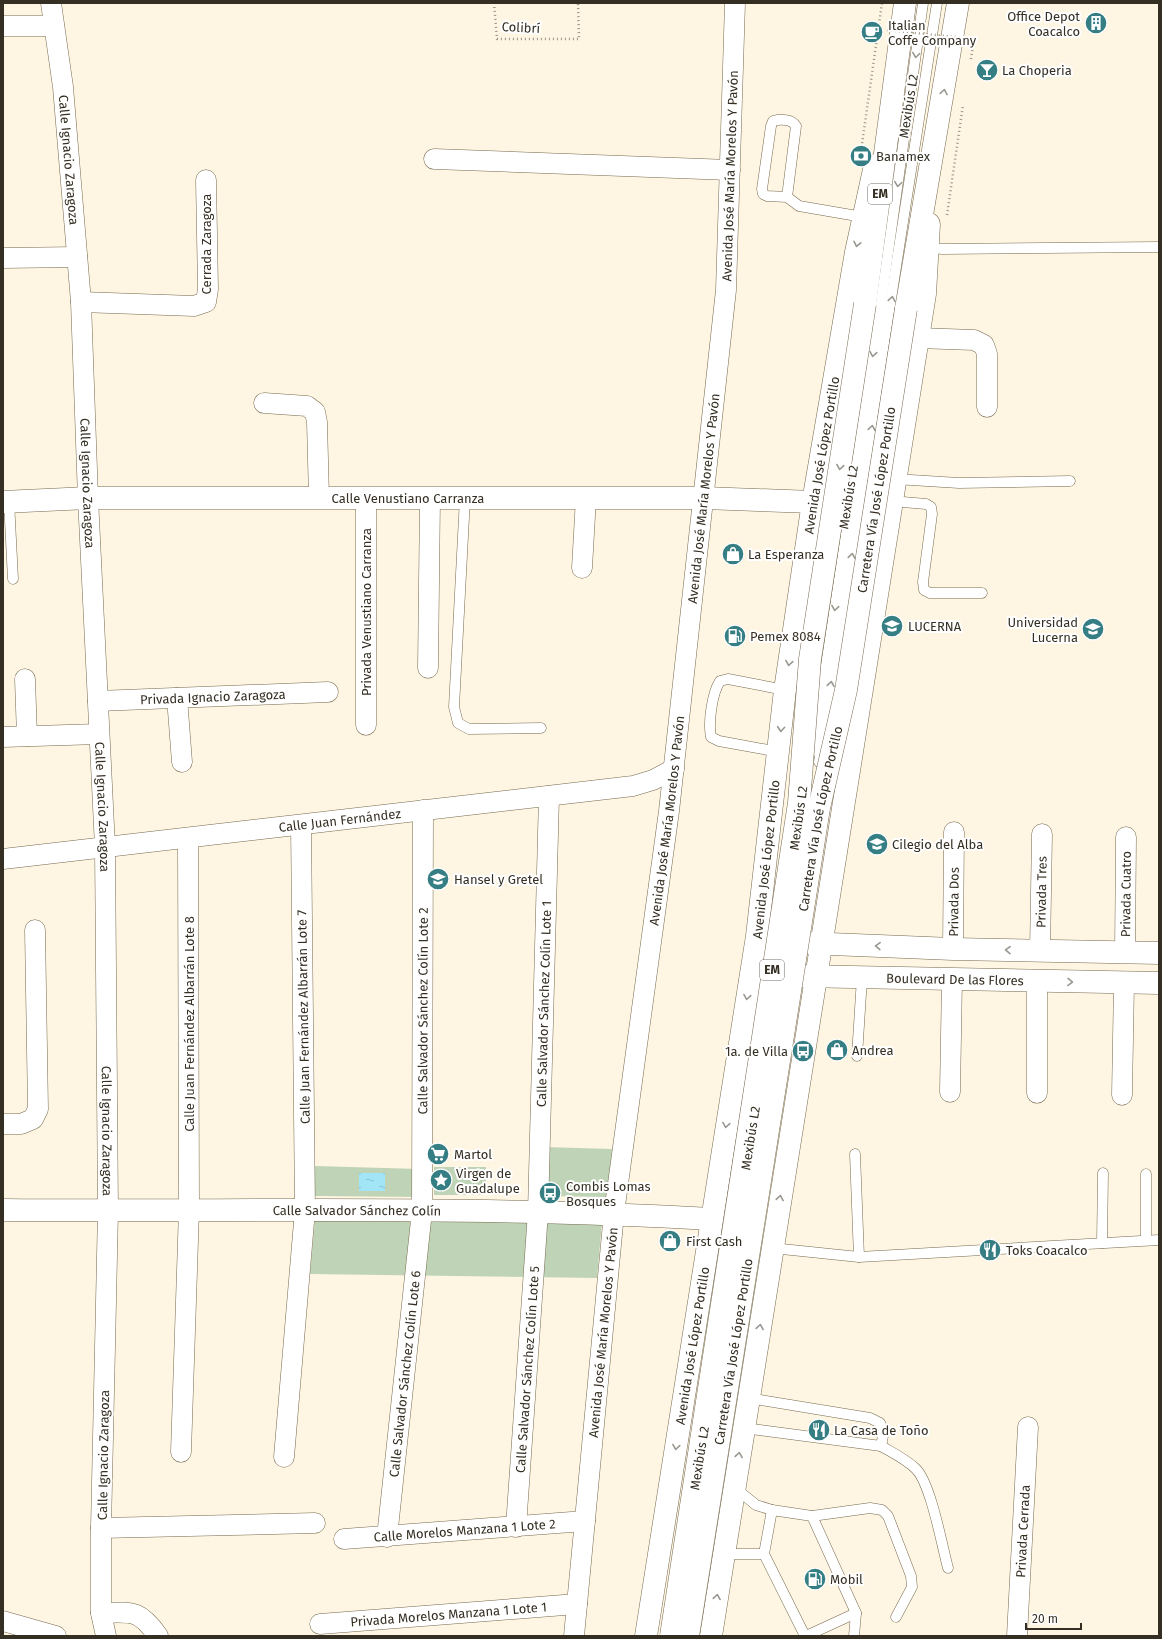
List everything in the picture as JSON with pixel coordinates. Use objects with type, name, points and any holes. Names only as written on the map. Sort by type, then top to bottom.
[{"type":"main road","name":"Carretera Vía José López Portillo","points":[[671,1636],[799,803],[810,659],[865,304],[905,3]]},
{"type":"main road","name":"Carretera Vía José López Portillo","points":[[688,1636],[818,816],[846,690],[906,309],[937,130],[954,4]]},
{"type":"main road","name":"Avenida José López Portillo","points":[[646,1636],[757,936],[785,690],[813,502],[863,217],[894,83]]},
{"type":"main road","points":[[711,1636],[820,944],[918,338],[924,294],[937,130]]},
{"type":"main road","name":"Calle Venustiano Carranza","points":[[6,502],[88,498],[704,498],[813,502]]},
{"type":"main road","points":[[757,936],[820,944],[953,949],[1159,953]]},
{"type":"main road","name":"Boulevard De las Flores","points":[[751,974],[815,977],[1159,984]]},
{"type":"main road","name":"Calle Salvador Sánchez Colín","points":[[3,1210],[538,1212],[614,1213],[711,1219]]},
{"type":"street","name":"Calle Ignacio Zaragoza","points":[[51,3],[63,87],[81,302],[88,498],[105,847],[108,1211],[101,1528],[101,1613],[106,1636]]},
{"type":"street","name":"Avenida José María Morelos Y Pavón","points":[[574,1636],[614,1213],[674,769],[726,290],[735,3]]},
{"type":"street","points":[[3,26],[54,26]]},
{"type":"street","points":[[434,159],[730,170]]},
{"type":"street","name":"Cerrada Zaragoza","points":[[81,302],[194,306],[206,302],[208,289],[206,180]]},
{"type":"street","points":[[3,258],[77,256]]},
{"type":"street","points":[[918,338],[974,340],[984,345],[987,354],[987,407]]},
{"type":"street","points":[[264,403],[307,406],[315,412],[317,422],[319,498]]},
{"type":"street","name":"Privada Venustiano Carranza","points":[[366,498],[366,725]]},
{"type":"street","points":[[428,668],[430,498]]},
{"type":"street","points":[[582,568],[586,498]]},
{"type":"street","points":[[25,679],[27,736]]},
{"type":"street","name":"Privada Ignacio Zaragoza","points":[[98,701],[328,692]]},
{"type":"street","points":[[177,698],[182,762]]},
{"type":"street","points":[[3,737],[99,734]]},
{"type":"street","name":"Calle Juan Fernández","points":[[3,859],[633,786],[653,780],[674,769]]},
{"type":"street","name":"Calle Salvador Sánchez Colín Lote 1","points":[[538,1212],[549,796]]},
{"type":"street","name":"Calle Salvador Sánchez Colín Lote 2","points":[[422,1212],[423,810]]},
{"type":"street","name":"Calle Juan Fernández Albarrán Lote 7","points":[[284,1457],[305,1210],[301,824]]},
{"type":"street","name":"Privada Dos","points":[[953,949],[954,832]]},
{"type":"street","name":"Privada Tres","points":[[1040,951],[1042,834]]},
{"type":"street","name":"Privada Cuatro","points":[[1125,952],[1126,837]]},
{"type":"street","name":"Calle Juan Fernández Albarrán Lote 8","points":[[181,1452],[189,1210],[188,838]]},
{"type":"street","points":[[3,1124],[21,1124],[33,1119],[38,1109],[35,930]]},
{"type":"street","points":[[950,1092],[952,980]]},
{"type":"street","points":[[1037,981],[1037,1093]]},
{"type":"street","points":[[1122,1095],[1124,983]]},
{"type":"street","name":"Calle Salvador Sánchez Colín Lote 6","points":[[387,1537],[422,1212]]},
{"type":"street","name":"Calle Salvador Sánchez Colín Lote 5","points":[[516,1526],[538,1212]]},
{"type":"street","name":"Privada Cerrada","points":[[1018,1636],[1028,1427]]},
{"type":"street","name":"Calle Morelos Manzana 1 Lote 2","points":[[344,1539],[387,1537],[585,1521]]},
{"type":"street","points":[[101,1528],[315,1523]]},
{"type":"street","name":"Privada Morelos Manzana 1 Lote 1","points":[[320,1624],[577,1604]]},
{"type":"street","points":[[101,1613],[133,1612],[147,1621],[158,1636]]},
{"type":"street","points":[[3,1621],[56,1636]]},
{"type":"lane","name":"Mexibús L2","points":[[788,941],[814,746],[880,310],[923,3]]},
{"type":"lane","name":"Mexibús L2","points":[[675,1636],[782,975],[954,4]]},
{"type":"lane","points":[[787,197],[796,126],[790,121],[778,119],[773,120],[771,126],[762,189],[763,194],[767,196],[787,197],[798,206],[863,217]]},
{"type":"lane","points":[[927,247],[942,249],[1159,247]]},
{"type":"lane","points":[[895,479],[959,483],[1070,481]]},
{"type":"lane","points":[[465,498],[454,707],[458,723],[469,729],[541,728]]},
{"type":"lane","points":[[892,501],[926,504],[931,507],[932,514],[922,582],[924,590],[930,593],[982,593]]},
{"type":"lane","points":[[6,502],[13,578]]},
{"type":"lane","points":[[779,752],[719,742],[711,737],[710,729],[715,688],[720,681],[728,679],[785,690]]},
{"type":"lane","name":"Mexibús L2","points":[[684,1636],[782,975]]},
{"type":"lane","points":[[857,1056],[862,978]]},
{"type":"lane","points":[[854,1154],[859,1257]]},
{"type":"lane","points":[[1102,1243],[1103,1173]]},
{"type":"lane","points":[[1146,1174],[1146,1240]]},
{"type":"lane","points":[[772,1248],[859,1257],[1159,1240]]},
{"type":"lane","points":[[748,1398],[870,1418],[880,1423],[884,1430],[880,1446]]},
{"type":"lane","points":[[744,1428],[880,1446],[902,1457],[917,1470],[926,1486],[948,1568]]},
{"type":"lane","points":[[734,1487],[756,1505],[772,1510],[812,1516],[870,1508],[882,1510],[888,1516],[911,1576],[912,1587],[896,1617]]},
{"type":"lane","points":[[772,1510],[764,1554],[805,1636],[856,1613]]},
{"type":"lane","points":[[812,1516],[856,1613],[854,1636]]},
{"type":"lane","points":[[724,1554],[764,1554]]},
{"type":"path","name":"Colibrí","points":[[494,3],[496,39],[578,39],[578,3]]},
{"type":"path","points":[[860,154],[882,3]]},
{"type":"path","points":[[887,30],[974,39]]},
{"type":"path","points":[[946,219],[964,98]]},
{"type":"green space","points":[[544,1147],[612,1149],[607,1197],[543,1196]]},
{"type":"green space","points":[[315,1166],[419,1169],[419,1197],[314,1196]]},
{"type":"green space","points":[[434,1167],[486,1167],[486,1195],[434,1195]]},
{"type":"green space","points":[[315,1220],[602,1222],[597,1278],[310,1274]]},
{"type":"water","points":[[359,1173],[385,1173],[385,1191],[359,1191]]},
{"type":"place","name":"Office Depot Coacalco","points":[[1096,23]]},
{"type":"place","name":"Italian Coffe Company","points":[[872,32]]},
{"type":"place","name":"La Choperia","points":[[987,70]]},
{"type":"place","name":"Banamex","points":[[861,156]]},
{"type":"place","name":"La Esperanza","points":[[733,554]]},
{"type":"place","name":"LUCERNA","points":[[892,626]]},
{"type":"place","name":"Universidad Lucerna","points":[[1093,629]]},
{"type":"place","name":"Pemex 8084","points":[[735,636]]},
{"type":"place","name":"Cilegio del Alba","points":[[877,844]]},
{"type":"place","name":"Hansel y Gretel","points":[[438,879]]},
{"type":"place","name":"Andrea","points":[[837,1050]]},
{"type":"place","name":"1a. de Villa","points":[[803,1051]]},
{"type":"place","name":"Martol","points":[[438,1154]]},
{"type":"place","name":"Virgen de Guadalupe","points":[[441,1180]]},
{"type":"place","name":"Combis Lomas Bosques","points":[[550,1193]]},
{"type":"place","name":"First Cash","points":[[670,1241]]},
{"type":"place","name":"Toks Coacalco","points":[[990,1250]]},
{"type":"place","name":"La Casa de Toño","points":[[819,1430]]},
{"type":"place","name":"Mobil","points":[[815,1579]]}]
